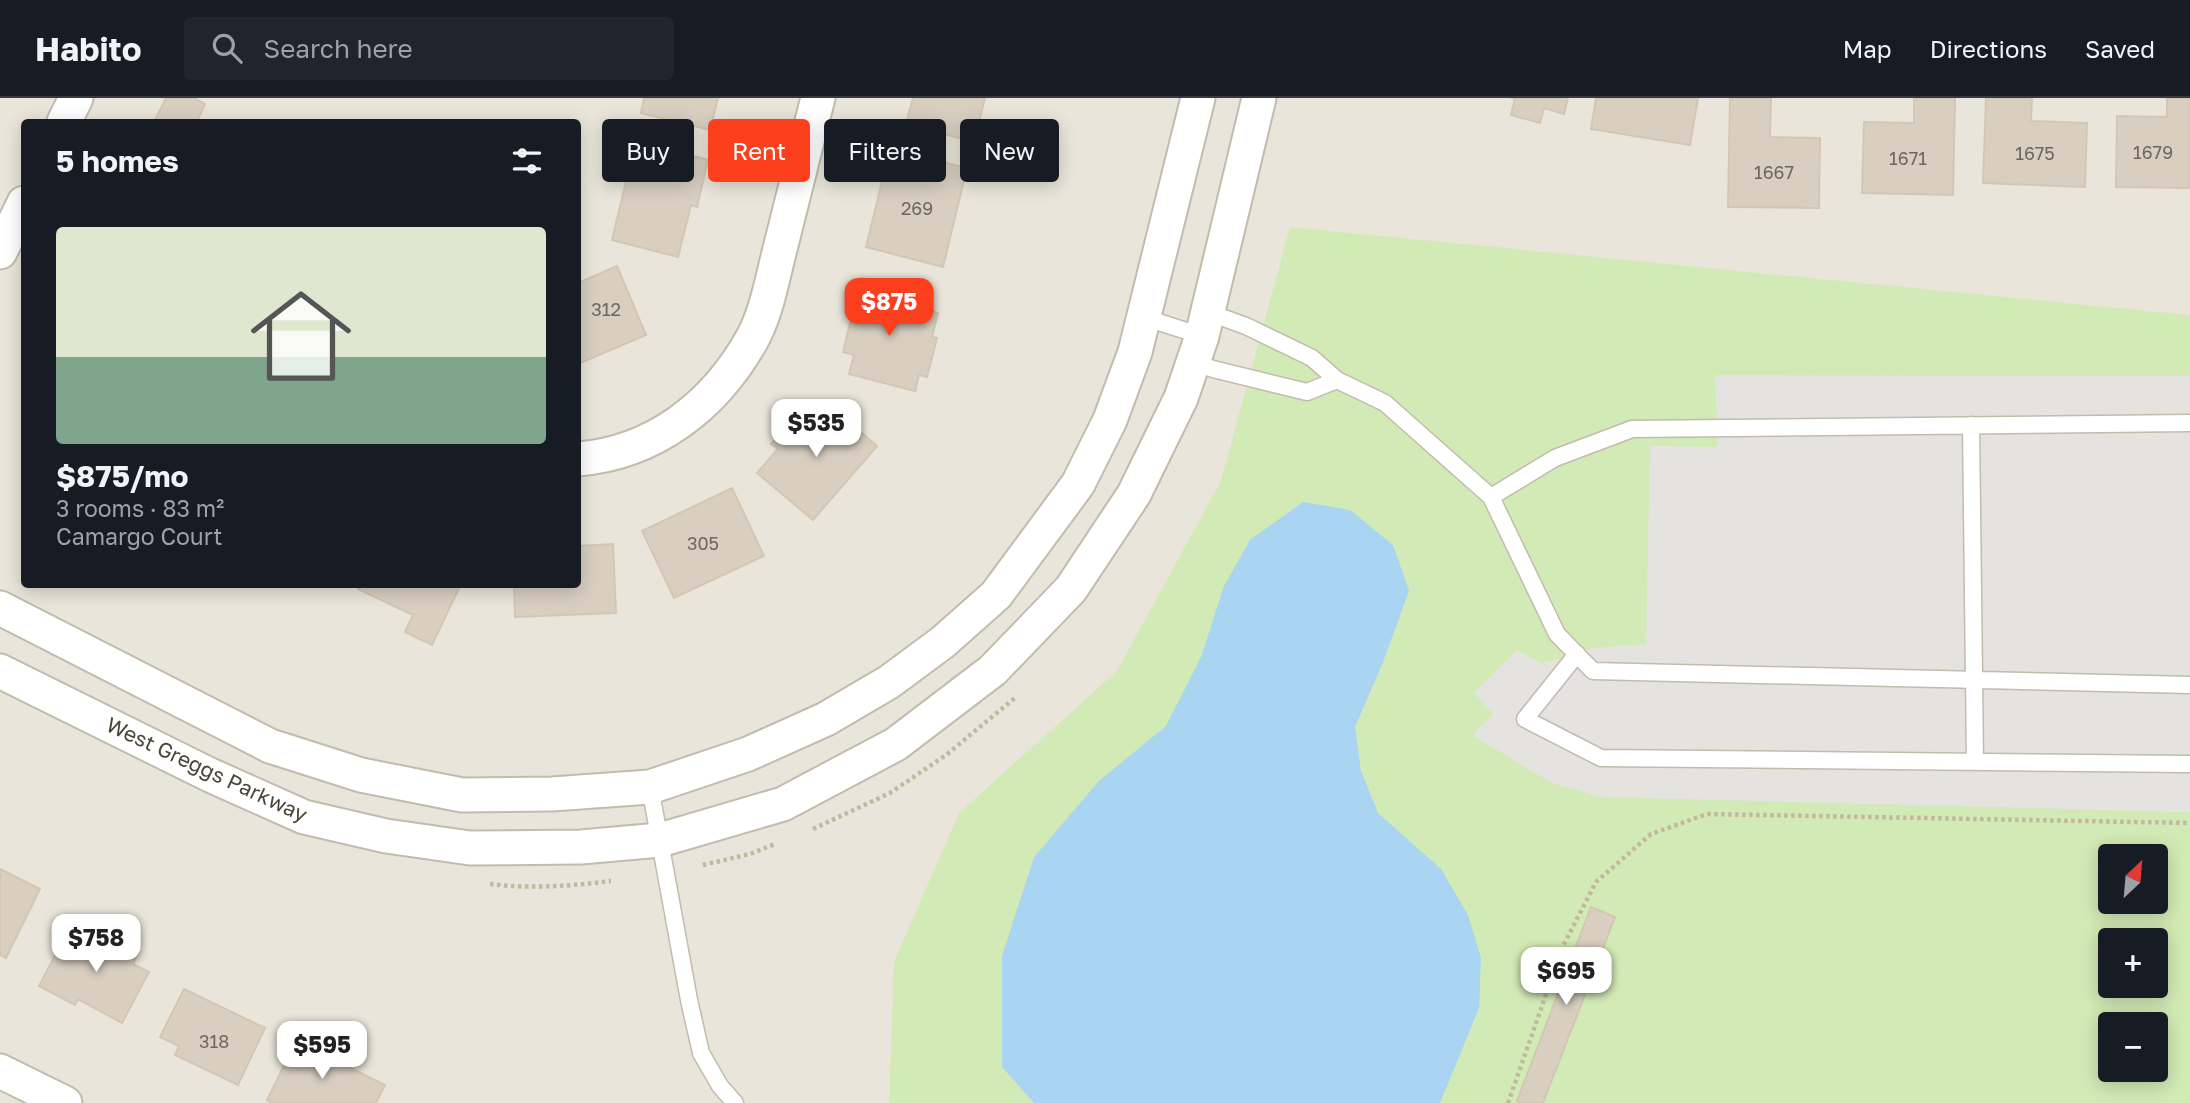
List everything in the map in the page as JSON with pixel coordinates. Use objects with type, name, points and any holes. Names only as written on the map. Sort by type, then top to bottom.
[{"type":"street","points":[[66,119],[76,98]]},
{"type":"street","points":[[581,459],[621,451],[658,436],[701,406],[718,390],[752,339],[766,304],[818,98]]},
{"type":"street","points":[[0,608],[270,746],[361,775],[462,795],[552,794],[650,787],[748,754],[826,719],[889,682],[943,642],[996,594],[1078,484],[1110,420],[1135,352],[1198,98]]},
{"type":"street","name":"West Greggs Parkway","points":[[0,671],[198,769],[303,817],[386,836],[471,848],[581,848],[660,840],[783,804],[896,744],[993,670],[1071,589],[1134,494],[1181,398],[1201,337],[1259,98]]},
{"type":"street","points":[[0,1070],[65,1103]]},
{"type":"lane","points":[[1143,317],[1201,337],[1246,326],[1312,358],[1338,380],[1385,402],[1491,497],[1557,634],[1593,671],[2190,685]]},
{"type":"lane","points":[[1201,337],[1213,369],[1307,392],[1338,380]]},
{"type":"lane","points":[[1491,497],[1555,458],[1632,429],[2190,423]]},
{"type":"lane","points":[[1971,425],[1975,762]]},
{"type":"lane","points":[[1577,654],[1525,719],[1601,758],[2190,764]]},
{"type":"lane","points":[[650,787],[688,1000],[701,1053],[720,1086],[735,1103]]},
{"type":"path","points":[[1508,1103],[1563,946],[1596,882],[1651,834],[1707,814],[2190,823]]},
{"type":"shaded area","points":[[0,98],[2190,98],[2190,1103],[0,1103]]},
{"type":"shaded area","points":[[1715,375],[2190,376],[2190,812],[1601,797],[1550,782],[1472,735],[1493,714],[1474,693],[1517,650],[1542,664],[1595,648],[1646,644],[1650,446],[1718,447]]},
{"type":"green space","points":[[1290,227],[2190,315],[2190,1103],[889,1103],[894,962],[959,813],[1117,671],[1221,481]]},
{"type":"water","points":[[1303,502],[1350,510],[1393,545],[1409,591],[1355,727],[1361,771],[1378,813],[1441,869],[1468,915],[1481,958],[1479,1008],[1440,1103],[1034,1103],[1002,1067],[1002,956],[1034,857],[1099,781],[1166,726],[1201,657],[1224,586],[1250,540]]},
{"type":"building","points":[[166,98],[194,98],[205,104],[198,119],[156,119]]},
{"type":"building","points":[[644,98],[718,98],[713,119],[708,119],[708,130],[694,126],[694,119],[665,119],[641,113]]},
{"type":"building","points":[[913,98],[985,98],[980,119],[960,119],[960,138],[946,135],[946,119],[907,119]]},
{"type":"building","points":[[1511,98],[1568,98],[1564,114],[1544,108],[1540,123],[1511,115],[1515,99]]},
{"type":"building","points":[[1596,98],[1698,98],[1690,145],[1591,129]]},
{"type":"building","points":[[1730,98],[1771,98],[1770,137],[1820,138],[1819,208],[1728,207]]},
{"type":"building","points":[[1914,98],[1955,98],[1953,195],[1862,193],[1864,122],[1914,123]]},
{"type":"building","points":[[1986,98],[2032,98],[2031,121],[2087,123],[2085,187],[1983,183]]},
{"type":"building","points":[[2167,98],[2190,98],[2190,188],[2116,187],[2117,116],[2167,117]]},
{"type":"building","points":[[694,156],[708,160],[697,207],[691,205],[678,257],[612,240],[626,182],[694,182]]},
{"type":"building","points":[[946,163],[960,166],[960,182],[964,182],[943,267],[866,247],[882,182],[946,182]]},
{"type":"building","points":[[617,266],[646,335],[581,363],[581,282]]},
{"type":"building","points":[[861,278],[896,287],[892,302],[938,313],[932,337],[937,338],[927,377],[919,375],[915,391],[849,374],[854,355],[843,352]]},
{"type":"building","points":[[825,401],[877,446],[813,520],[757,473],[778,449],[771,444],[791,421],[801,429]]},
{"type":"building","points":[[732,488],[764,556],[674,598],[642,531]]},
{"type":"building","points":[[613,544],[616,613],[515,617],[514,588],[581,588],[581,546]]},
{"type":"building","points":[[459,588],[432,645],[405,632],[413,615],[358,589]]},
{"type":"building","points":[[0,869],[40,889],[6,958],[0,955]]},
{"type":"building","points":[[1591,907],[1615,917],[1543,1103],[1522,1103],[1517,1101]]},
{"type":"building","points":[[92,928],[139,952],[133,964],[149,972],[122,1023],[78,999],[75,1005],[39,986],[68,930],[87,939]]},
{"type":"building","points":[[184,989],[265,1028],[238,1085],[175,1055],[179,1046],[160,1037]]},
{"type":"building","points":[[296,1041],[385,1085],[376,1103],[272,1103],[267,1100]]}]
